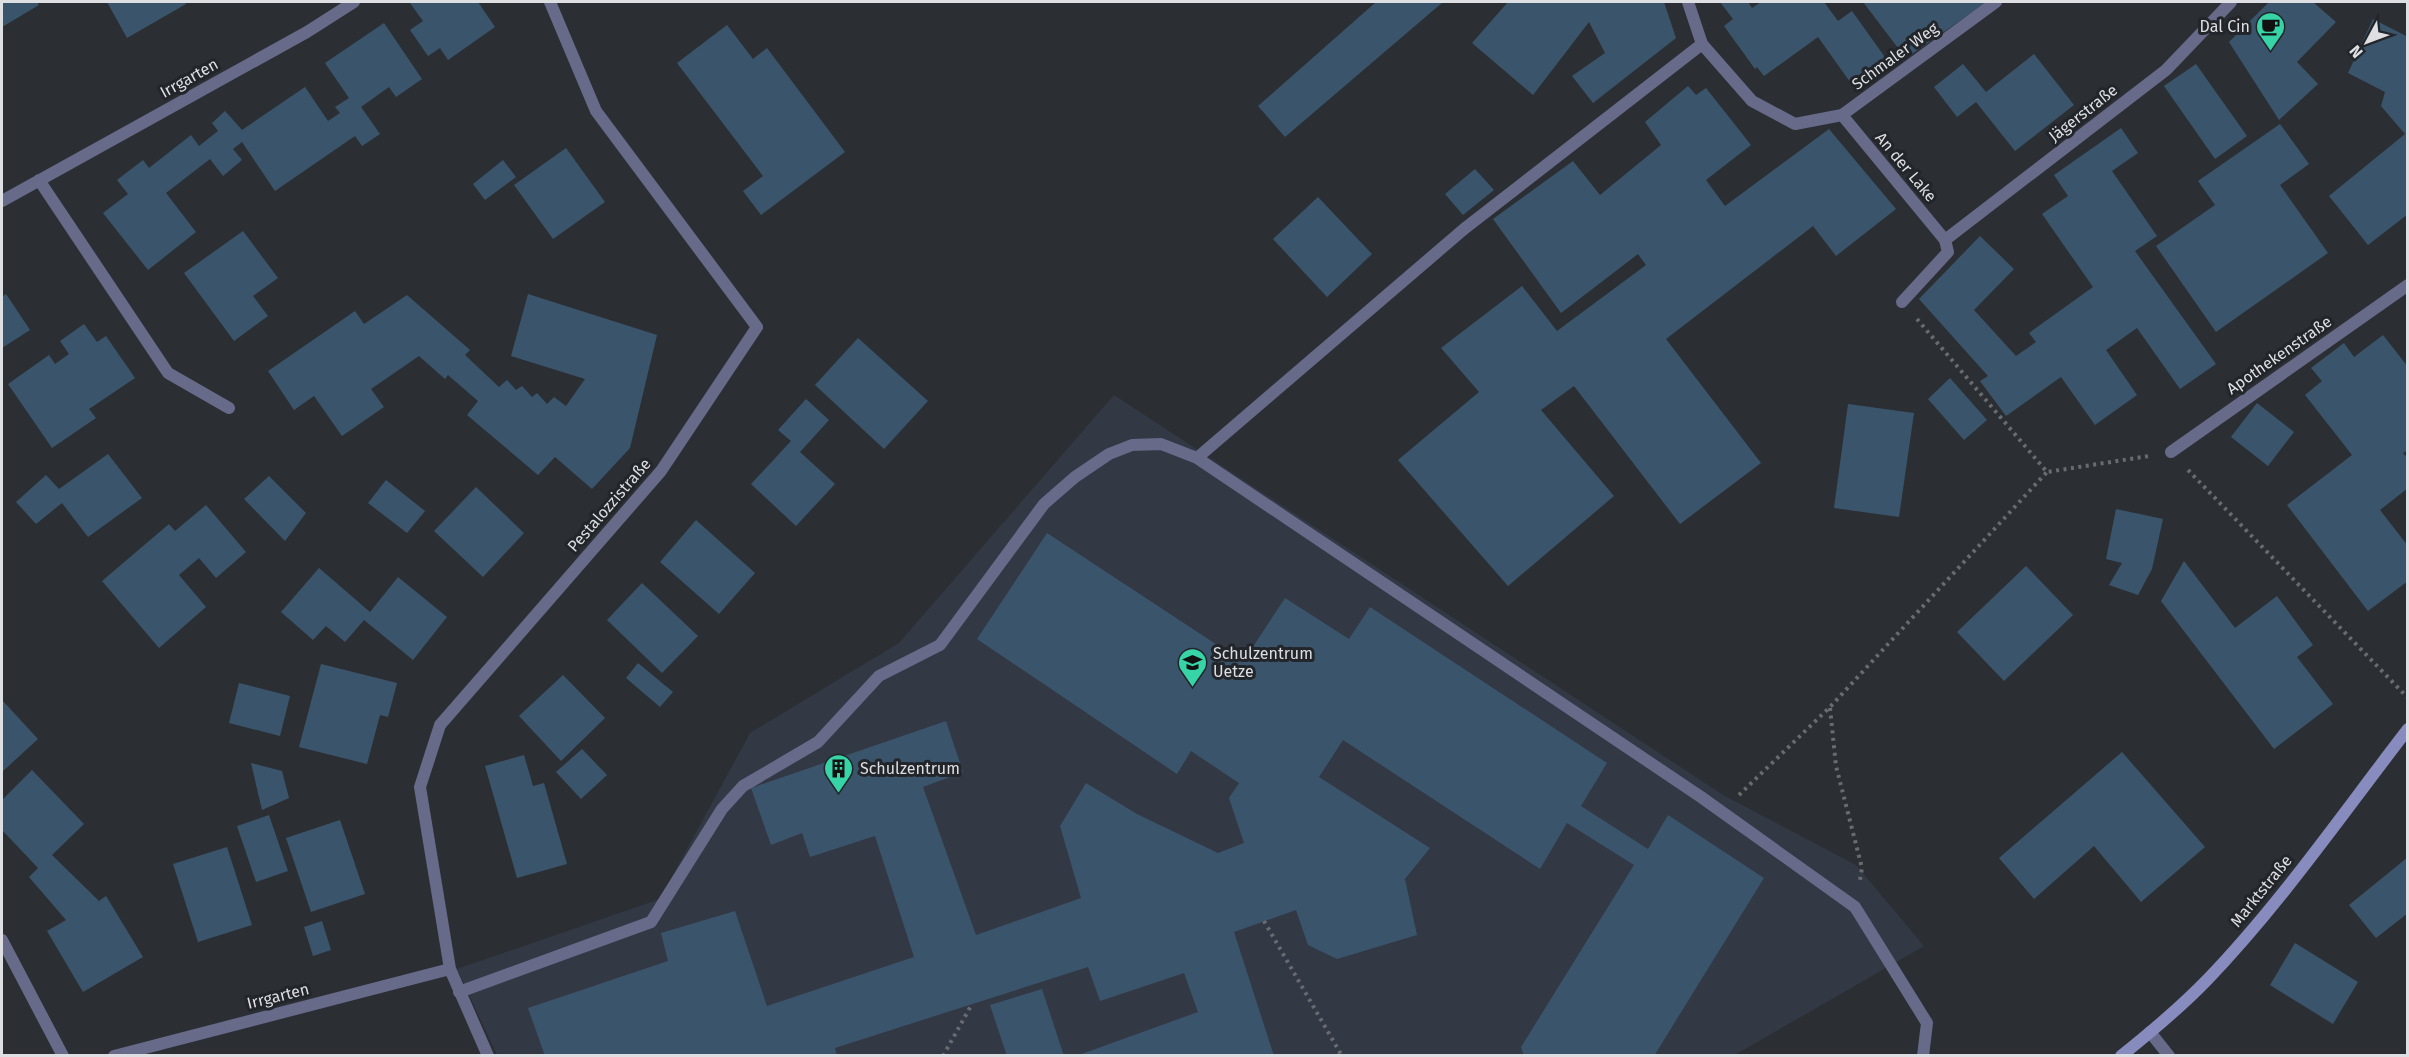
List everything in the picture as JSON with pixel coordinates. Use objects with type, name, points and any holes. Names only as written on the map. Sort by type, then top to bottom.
[{"type":"street","name":"Irrgarten","points":[[2,201],[307,32],[354,2]]},
{"type":"street","name":"Pestalozzistraße","points":[[488,1056],[450,969],[420,787],[440,725],[661,471],[757,327],[596,111],[550,2]]},
{"type":"street","points":[[1688,2],[1702,44],[1752,101],[1795,124],[1842,115]]},
{"type":"street","name":"Schmaler Weg","points":[[1842,115],[1996,2]]},
{"type":"street","name":"Jägerstraße","points":[[1945,240],[2166,70],[2231,2]]},
{"type":"street","points":[[1197,458],[1464,229],[1702,44]]},
{"type":"street","name":"An der Lake","points":[[1842,115],[1945,240]]},
{"type":"street","points":[[39,180],[168,373],[228,408]]},
{"type":"street","points":[[1902,303],[1948,252],[1945,240]]},
{"type":"street","name":"Apothekenstraße","points":[[2170,452],[2408,285]]},
{"type":"street","points":[[459,992],[651,922],[722,809],[743,786],[818,742],[879,676],[940,645],[1044,504],[1075,477],[1109,453],[1132,445],[1161,444],[1197,458],[1721,812],[1855,907],[1927,1023],[1922,1055]]},
{"type":"street","name":"Marktstraße","points":[[2121,1056],[2207,980],[2247,935],[2408,729]]},
{"type":"street","points":[[2,940],[63,1056]]},
{"type":"street","name":"Irrgarten","points":[[114,1056],[450,969]]},
{"type":"street","points":[[2150,1032],[2169,1056]]},
{"type":"path","points":[[1902,303],[2047,472]]},
{"type":"path","points":[[1721,812],[1830,707],[2047,472],[2170,452],[2408,698]]},
{"type":"path","points":[[1830,707],[1836,766],[1862,868],[1855,907]]},
{"type":"path","points":[[1264,921],[1342,1056]]},
{"type":"path","points":[[943,1056],[972,1004]]},
{"type":"shaded area","name":"Schulzentrum Uetze","points":[[1114,395],[1723,795],[1856,865],[1924,946],[1733,1056],[497,1055],[457,969],[660,899],[750,733],[899,643]]},
{"type":"building","points":[[2,2],[37,2],[39,5],[2,27]]},
{"type":"building","points":[[107,2],[184,2],[186,4],[127,38]]},
{"type":"building","points":[[478,2],[495,27],[448,60],[440,48],[428,56],[410,30],[423,21],[410,3]]},
{"type":"building","points":[[1376,2],[1443,2],[1285,137],[1258,106]]},
{"type":"building","points":[[1508,2],[1664,2],[1676,38],[1593,103],[1572,76],[1605,53],[1589,22],[1533,95],[1472,43]]},
{"type":"building","points":[[1720,2],[1748,2],[1752,8],[1761,2],[1824,2],[1838,21],[1852,11],[1892,67],[1864,87],[1855,89],[1818,37],[1764,76],[1757,67],[1755,69],[1724,26],[1733,19]]},
{"type":"building","points":[[1863,2],[1987,2],[1912,54],[1898,48]]},
{"type":"building","name":"Dal Cin","points":[[2269,2],[2313,2],[2336,22],[2297,62],[2318,84],[2279,120],[2229,42]]},
{"type":"building","points":[[2373,19],[2408,37],[2408,214],[2368,245],[2329,196],[2405,134],[2381,106],[2385,92],[2348,73]]},
{"type":"building","points":[[384,23],[422,79],[396,97],[389,87],[361,107],[380,134],[362,146],[355,136],[275,191],[242,142],[233,149],[242,160],[223,176],[210,159],[166,193],[196,232],[148,270],[103,213],[128,194],[117,180],[143,160],[149,168],[191,135],[199,146],[218,131],[212,123],[225,111],[242,130],[305,87],[328,121],[340,113],[335,107],[349,98],[325,63]]},
{"type":"building","points":[[727,25],[753,59],[767,48],[845,152],[761,215],[743,191],[763,176],[677,63]]},
{"type":"building","points":[[2034,54],[2074,105],[2015,151],[1976,102],[1957,117],[1934,87],[1963,64],[1986,92]]},
{"type":"building","points":[[2196,64],[2247,136],[2215,159],[2164,86]]},
{"type":"building","points":[[1688,86],[1696,95],[1706,88],[1751,145],[1706,180],[1725,206],[1829,129],[1896,209],[1836,256],[1813,226],[1666,339],[1761,463],[1680,524],[1574,386],[1541,410],[1614,496],[1508,586],[1398,460],[1479,392],[1441,348],[1522,286],[1557,331],[1646,265],[1638,254],[1561,313],[1493,219],[1573,161],[1600,195],[1661,145],[1645,122]]},
{"type":"building","points":[[2280,124],[2309,164],[2280,185],[2328,253],[2216,332],[2156,246],[2215,205],[2198,181]]},
{"type":"building","points":[[2121,128],[2138,153],[2112,171],[2157,236],[2135,251],[2216,364],[2180,389],[2137,328],[2106,350],[2137,395],[2095,425],[2061,377],[2006,416],[1980,381],[1988,376],[1919,299],[1980,236],[2014,269],[1974,310],[2016,356],[2036,342],[2029,333],[2093,287],[2042,214],[2068,196],[2054,175]]},
{"type":"building","points":[[566,148],[605,202],[553,239],[514,185]]},
{"type":"building","points":[[503,160],[516,177],[485,200],[473,184]]},
{"type":"building","points":[[1475,169],[1494,190],[1463,215],[1445,194]]},
{"type":"building","points":[[1318,197],[1372,254],[1327,297],[1273,239]]},
{"type":"building","points":[[243,231],[278,278],[253,296],[268,316],[234,341],[184,273]]},
{"type":"building","points":[[6,294],[30,330],[2,348],[2,297]]},
{"type":"building","points":[[528,294],[657,335],[630,448],[592,489],[555,457],[538,475],[467,415],[478,401],[448,375],[445,379],[419,356],[371,389],[384,407],[342,436],[314,396],[294,410],[268,371],[355,311],[364,324],[407,295],[470,350],[465,355],[499,387],[507,380],[516,390],[522,386],[532,397],[537,393],[547,404],[554,397],[566,406],[585,379],[511,356]]},
{"type":"building","points":[[84,324],[97,342],[106,336],[135,378],[89,409],[96,418],[52,448],[8,384],[49,355],[55,364],[69,354],[60,341]]},
{"type":"building","points":[[2383,335],[2408,367],[2408,450],[2403,453],[2408,459],[2408,488],[2380,510],[2408,546],[2408,581],[2368,611],[2287,505],[2352,455],[2305,395],[2322,381],[2311,368],[2344,343],[2354,357]]},
{"type":"building","points":[[858,338],[928,401],[884,449],[815,385]]},
{"type":"building","points":[[1950,378],[1987,420],[1964,440],[1928,399]]},
{"type":"building","points":[[806,399],[829,420],[800,452],[835,484],[796,526],[751,484],[791,441],[778,430]]},
{"type":"building","points":[[2257,403],[2294,432],[2268,466],[2231,437]]},
{"type":"building","points":[[1848,404],[1914,413],[1899,517],[1834,508]]},
{"type":"building","points":[[108,454],[142,498],[88,537],[62,503],[36,524],[16,502],[46,475],[59,489]]},
{"type":"building","points":[[269,476],[306,513],[285,541],[244,499]]},
{"type":"building","points":[[386,480],[425,511],[407,533],[368,503]]},
{"type":"building","points":[[476,487],[524,533],[483,577],[434,531]]},
{"type":"building","points":[[206,505],[246,552],[216,578],[199,558],[179,575],[206,607],[159,648],[102,581],[169,524],[175,531]]},
{"type":"building","points":[[2116,509],[2163,519],[2152,569],[2138,595],[2109,585],[2122,563],[2106,559]]},
{"type":"building","points":[[696,520],[755,573],[719,614],[660,562]]},
{"type":"building","name":"Schulzentrum","points":[[1047,533],[1243,662],[1285,598],[1349,639],[1370,607],[1607,763],[1581,806],[1648,849],[1668,815],[1764,878],[1654,1056],[1524,1056],[1521,1047],[1634,865],[1567,823],[1540,869],[1343,740],[1319,777],[1430,848],[1405,879],[1417,935],[1337,959],[1308,945],[1296,910],[1234,932],[1274,1056],[1076,1056],[1198,1012],[1184,973],[1100,1001],[1088,967],[835,1048],[837,1056],[545,1056],[528,1008],[668,961],[661,933],[735,911],[767,1006],[914,957],[875,836],[810,857],[802,833],[771,845],[751,788],[946,721],[963,772],[923,787],[976,935],[1081,898],[1060,826],[1086,783],[1137,814],[1218,853],[1244,843],[1229,798],[1239,783],[1191,751],[1177,774],[977,639]]},
{"type":"building","points":[[2184,561],[2235,628],[2277,596],[2313,645],[2297,657],[2333,704],[2274,749],[2161,601]]},
{"type":"building","points":[[2026,566],[2073,615],[2004,681],[1957,632]]},
{"type":"building","points":[[319,568],[370,612],[398,577],[447,617],[413,660],[364,620],[345,642],[326,626],[313,640],[281,612]]},
{"type":"building","points":[[642,583],[698,636],[662,673],[607,620]]},
{"type":"building","points":[[638,663],[673,692],[660,707],[626,678]]},
{"type":"building","points":[[321,664],[397,683],[388,717],[380,715],[367,764],[299,747]]},
{"type":"building","points":[[563,675],[605,718],[561,761],[519,716]]},
{"type":"building","points":[[239,683],[290,696],[280,736],[229,723]]},
{"type":"building","points":[[2,700],[38,739],[2,772]]},
{"type":"building","points":[[582,749],[607,775],[581,799],[556,772]]},
{"type":"building","points":[[2122,752],[2205,847],[2141,902],[2094,846],[2034,899],[1999,858]]},
{"type":"building","points":[[524,755],[533,786],[544,783],[567,864],[517,878],[485,766]]},
{"type":"building","points":[[251,763],[282,771],[289,798],[262,810]]},
{"type":"building","points":[[32,770],[84,824],[52,855],[99,901],[106,896],[143,957],[83,992],[47,931],[66,920],[29,877],[38,868],[2,830],[2,800]]},
{"type":"building","points":[[269,815],[288,871],[256,882],[237,826]]},
{"type":"building","points":[[340,820],[365,894],[311,912],[286,838]]},
{"type":"building","points":[[227,847],[252,925],[198,942],[173,864]]},
{"type":"building","points":[[2408,857],[2408,913],[2376,938],[2349,905]]},
{"type":"building","points":[[322,921],[331,950],[313,956],[304,927]]},
{"type":"building","points":[[2295,943],[2358,982],[2333,1024],[2270,985]]},
{"type":"building","points":[[1042,989],[1064,1056],[1007,1056],[990,1005]]},
{"type":"place","name":"Dal Cin","points":[[2271,52]]},
{"type":"place","name":"Schulzentrum Uetze","points":[[1192,688]]},
{"type":"place","name":"Schulzentrum","points":[[839,794]]}]
